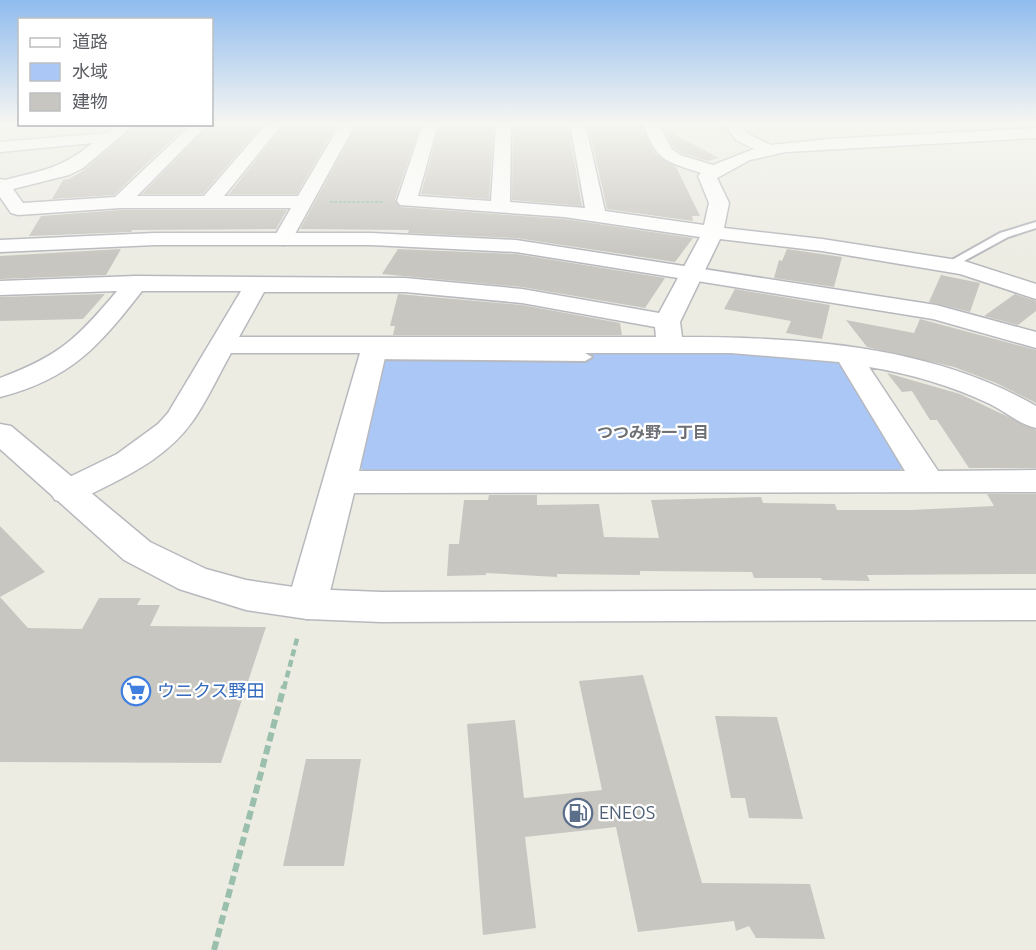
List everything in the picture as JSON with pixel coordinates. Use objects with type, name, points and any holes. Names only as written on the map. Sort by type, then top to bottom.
[{"type":"street","points":[[70,167],[1,185],[18,209],[120,202],[312,202]]},
{"type":"street","points":[[120,202],[156,167]]},
{"type":"street","points":[[210,201],[238,167]]},
{"type":"street","points":[[283,239],[312,202],[328,167]]},
{"type":"street","points":[[417,167],[407,201],[500,205],[596,215],[822,245],[949,265],[1036,292]]},
{"type":"street","points":[[500,205],[502,167]]},
{"type":"street","points":[[587,167],[596,215]]},
{"type":"street","points":[[702,167],[714,171]]},
{"type":"street","points":[[669,334],[713,232],[719,203],[706,176],[719,167]]},
{"type":"street","points":[[0,246],[114,239],[416,240],[516,246],[936,312],[1036,340]]},
{"type":"street","points":[[0,388],[49,368],[86,343],[136,283]]},
{"type":"street","points":[[0,288],[136,283],[375,284],[473,290],[669,334],[849,356],[941,375],[990,394],[1036,419]]},
{"type":"street","points":[[67,492],[147,451],[167,434],[180,418],[257,284]]},
{"type":"street","points":[[222,345],[373,351],[669,334]]},
{"type":"street","points":[[307,604],[373,351]]},
{"type":"street","points":[[849,356],[928,481]]},
{"type":"street","points":[[0,433],[137,551],[193,579],[246,595],[307,604],[381,607],[1036,605]]},
{"type":"street","points":[[340,482],[1036,482]]},
{"type":"lane","points":[[949,265],[1004,235],[1036,225]]},
{"type":"lane","points":[[373,351],[585,357]]},
{"type":"path","points":[[312,202],[407,201]]},
{"type":"path","points":[[214,950],[307,604]]},
{"type":"water","points":[[700,351],[833,359],[843,364],[905,465],[898,472],[368,473],[359,467],[384,356]]},
{"type":"building","points":[[87,167],[143,167],[114,195],[52,199],[63,180]]},
{"type":"building","points":[[168,167],[226,167],[203,194],[142,194]]},
{"type":"building","points":[[250,167],[312,167],[297,194],[229,194]]},
{"type":"building","points":[[334,167],[406,167],[395,200],[400,207],[564,219],[693,238],[675,262],[516,238],[408,233],[409,230],[300,229]]},
{"type":"building","points":[[428,167],[491,167],[489,199],[421,194]]},
{"type":"building","points":[[512,167],[575,167],[582,206],[512,200]]},
{"type":"building","points":[[598,167],[676,167],[700,216],[692,216],[693,221],[607,209]]},
{"type":"building","points":[[120,210],[287,210],[276,229],[132,230],[131,232],[29,236],[41,216]]},
{"type":"building","points":[[121,249],[106,275],[0,279],[0,256]]},
{"type":"building","points":[[398,249],[516,254],[665,278],[645,308],[522,287],[382,274]]},
{"type":"building","points":[[787,249],[842,257],[834,287],[774,278],[779,260],[782,261]]},
{"type":"building","points":[[941,275],[980,283],[970,312],[929,302]]},
{"type":"building","points":[[735,289],[830,305],[822,339],[786,333],[791,321],[724,309]]},
{"type":"building","points":[[105,294],[83,319],[0,321],[0,297]]},
{"type":"building","points":[[398,294],[522,305],[620,323],[622,335],[393,335],[395,326],[390,326]]},
{"type":"building","points":[[1015,294],[1036,301],[1036,311],[1018,325],[984,316]]},
{"type":"building","points":[[920,319],[1036,350],[1036,403],[996,383],[954,367],[867,347],[846,320],[914,333]]},
{"type":"building","points":[[887,373],[960,394],[1036,430],[1036,468],[969,468],[937,420],[930,420],[912,391],[902,392]]},
{"type":"building","points":[[987,494],[1036,494],[1036,574],[867,575],[870,581],[754,578],[752,572],[640,571],[640,575],[557,574],[557,577],[486,573],[486,575],[447,576],[449,544],[459,544],[464,500],[488,500],[489,495],[537,495],[537,505],[599,504],[604,537],[659,538],[651,500],[761,497],[763,503],[835,504],[837,510],[911,510],[994,506]]},
{"type":"building","points":[[0,526],[45,572],[0,597]]},
{"type":"building","points":[[0,597],[28,628],[82,629],[99,598],[141,598],[137,605],[160,605],[150,626],[266,627],[221,763],[0,762]]},
{"type":"building","name":"ENEOS","points":[[643,675],[702,883],[810,884],[825,939],[756,938],[749,926],[736,931],[734,921],[638,932],[616,827],[525,837],[536,928],[483,935],[467,724],[515,720],[524,798],[602,790],[579,681]]},
{"type":"building","points":[[715,716],[777,717],[803,819],[749,818],[745,798],[731,798]]},
{"type":"building","points":[[306,759],[361,759],[344,866],[283,866]]},
{"type":"place","name":"ウニクス野田","points":[[136,691]]},
{"type":"place","name":"ENEOS","points":[[578,813]]},
{"type":"district","name":"つつみ野一丁目","points":[[653,432]]}]
